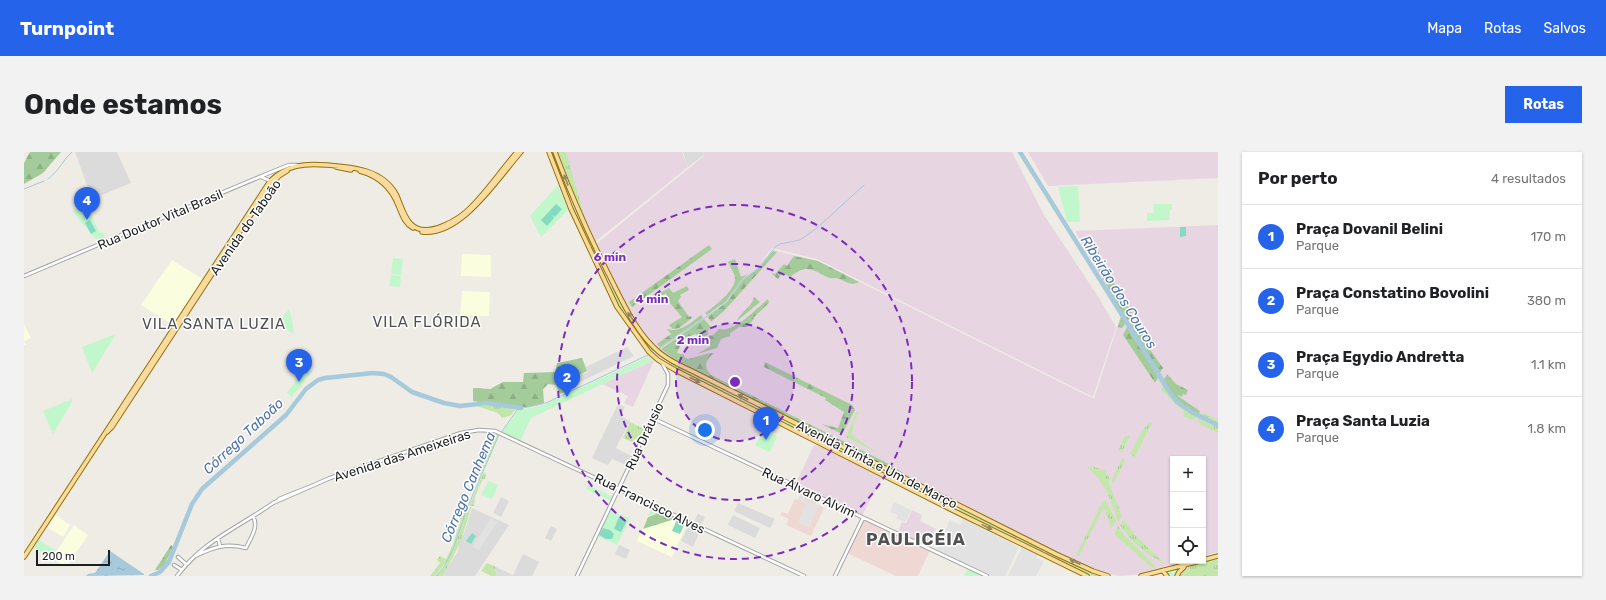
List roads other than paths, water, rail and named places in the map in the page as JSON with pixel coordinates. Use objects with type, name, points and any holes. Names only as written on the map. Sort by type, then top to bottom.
[{"type":"main road","name":"Avenida do Taboão","points":[[24,557],[270,181],[280,172],[297,165],[307,163],[343,166],[363,170],[376,175],[387,182],[395,193],[405,215],[411,224],[415,227],[426,230],[436,229],[469,209],[517,152]]},
{"type":"main road","name":"Avenida do Taboão","points":[[270,181],[286,172],[302,166],[337,167],[363,172],[386,185],[393,195],[408,225],[422,232],[434,232],[472,211],[521,152]]},
{"type":"main road","name":"Avenida Trinta e Um de Março","points":[[549,152],[561,187],[617,307],[650,352],[659,360],[945,507],[1087,576]]},
{"type":"main road","name":"Avenida Trinta e Um de Março","points":[[555,152],[583,222],[628,312],[655,348],[660,352],[672,361],[725,388],[1049,550],[1093,571],[1108,576]]},
{"type":"main road","points":[[561,187],[569,199],[573,198]]},
{"type":"main road","points":[[571,209],[576,210],[583,222]]},
{"type":"main road","points":[[1206,560],[1218,556]]},
{"type":"main road","points":[[1146,576],[1191,564]]},
{"type":"main road","points":[[1177,576],[1180,570],[1187,565]]},
{"type":"main road","points":[[1164,571],[1167,576]]},
{"type":"street","name":"Rua Doutor Vital Brasil","points":[[24,276],[269,173],[289,166],[297,165]]},
{"type":"street","points":[[269,173],[270,181]]},
{"type":"street","points":[[261,177],[270,181]]},
{"type":"street","points":[[659,360],[660,352]]},
{"type":"street","name":"Rua Dráusio","points":[[577,576],[668,382],[668,372],[659,360]]},
{"type":"street","name":"Rua Álvaro Alvim","points":[[652,418],[987,576]]},
{"type":"street","name":"Avenida das Ameixeiras","points":[[177,576],[192,557],[204,547],[273,503],[310,486],[461,433],[473,430],[497,431]]},
{"type":"street","name":"Rua Francisco Alves","points":[[497,431],[804,576]]},
{"type":"street","points":[[192,557],[220,546],[230,545],[246,548],[256,527],[256,522],[253,516]]},
{"type":"street","points":[[835,576],[863,518]]},
{"type":"street","points":[[218,538],[220,546]]},
{"type":"street","points":[[178,557],[186,564]]},
{"type":"street","points":[[174,565],[182,570]]},
{"type":"water","points":[[110,551],[144,575],[86,576],[88,574],[95,573]]},
{"type":"waterway","points":[[48,179],[55,173],[72,152]]},
{"type":"waterway","name":"Ribeirão dos Couros","points":[[1020,152],[1168,390],[1177,402],[1193,413],[1218,425]]},
{"type":"waterway","points":[[24,189],[44,181]]},
{"type":"waterway","name":"Córrego Taboão","points":[[658,349],[718,309],[742,280],[759,268],[775,247],[780,244],[800,240],[817,228],[864,185]]},
{"type":"waterway","name":"Córrego Canhema","points":[[436,576],[444,567],[453,549],[468,506],[498,437],[517,410],[548,402],[650,354]]},
{"type":"waterway","name":"Córrego Taboão","points":[[151,576],[160,572],[169,562],[192,504],[202,489],[286,415],[306,389],[318,380],[373,373],[384,374],[391,377],[412,392],[444,403],[460,406],[486,403],[521,408]]},
{"type":"place","name":"Praça Santa Luzia","points":[[87,220]]},
{"type":"place","name":"Praça Egydio Andretta","points":[[299,382]]},
{"type":"place","name":"Praça Constatino Bovolini","points":[[567,397]]},
{"type":"place","name":"Praça Dovanil Belini","points":[[766,440]]},
{"type":"district","name":"VILA FLÓRIDA","points":[[427,322]]},
{"type":"district","name":"VILA SANTA LUZIA","points":[[214,324]]},
{"type":"district","name":"PAULICÉIA","points":[[916,539]]}]
